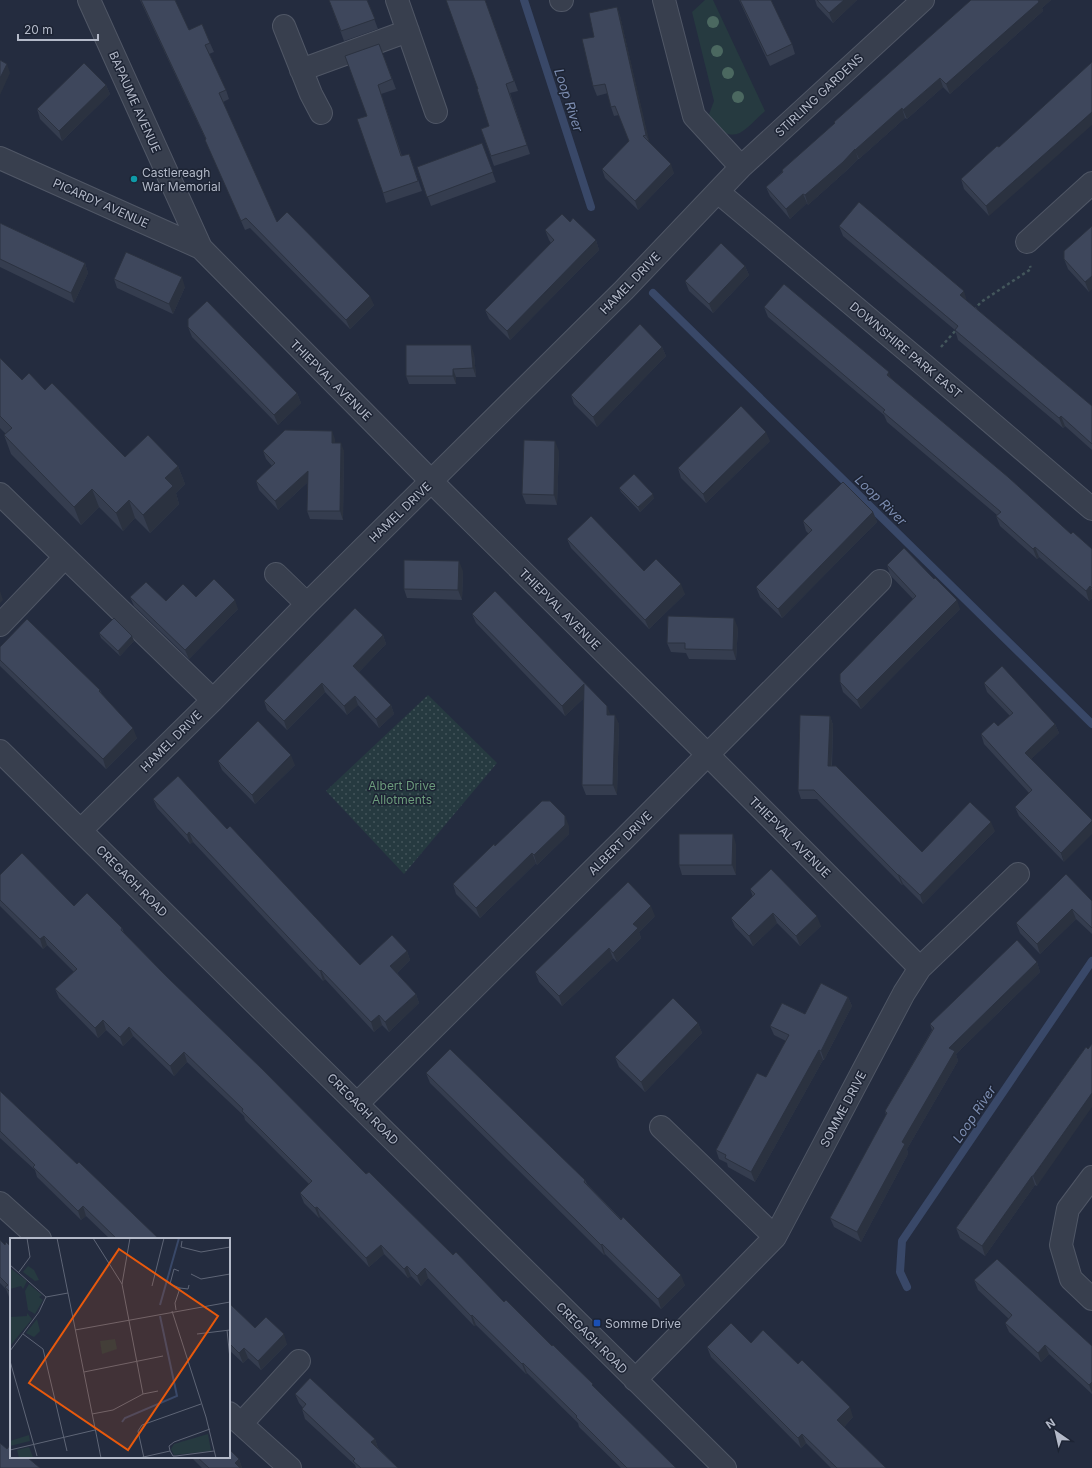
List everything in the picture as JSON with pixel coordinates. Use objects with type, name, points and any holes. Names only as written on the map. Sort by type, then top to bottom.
[{"type":"street","name":"BAPAUME AVENUE","points":[[89,0],[201,248]]},
{"type":"street","points":[[398,0],[436,112]]},
{"type":"street","points":[[664,0],[694,116],[741,167]]},
{"type":"street","name":"STIRLING GARDENS","points":[[718,192],[741,167],[923,0]]},
{"type":"street","points":[[284,26],[311,94],[321,112]]},
{"type":"street","points":[[301,70],[408,32]]},
{"type":"street","name":"PICARDY AVENUE","points":[[0,158],[201,248]]},
{"type":"street","points":[[1027,242],[1092,183]]},
{"type":"street","name":"DOWNSHIRE PARK EAST","points":[[718,192],[924,365],[1092,509]]},
{"type":"street","name":"HAMEL DRIVE","points":[[81,830],[624,290],[718,192]]},
{"type":"street","name":"THIEPVAL AVENUE","points":[[201,248],[920,968]]},
{"type":"street","points":[[0,494],[213,700]]},
{"type":"street","points":[[0,625],[66,557]]},
{"type":"street","points":[[276,574],[307,604]]},
{"type":"street","name":"ALBERT DRIVE","points":[[357,1104],[708,755],[880,581]]},
{"type":"street","name":"CREGAGH ROAD","points":[[0,751],[725,1468]]},
{"type":"street","name":"SOMME DRIVE","points":[[635,1380],[775,1237],[904,992],[920,968],[1018,874]]},
{"type":"street","points":[[661,1127],[775,1237]]},
{"type":"street","points":[[1092,1177],[1068,1209],[1061,1245],[1071,1279],[1092,1299]]},
{"type":"street","points":[[0,1203],[39,1238]]},
{"type":"street","points":[[290,1468],[235,1418],[299,1361]]},
{"type":"path","points":[[971,314],[981,302],[1031,269],[1027,242]]},
{"type":"path","points":[[924,365],[960,325]]},
{"type":"green space","points":[[705,0],[713,0],[765,111],[750,126],[737,134],[731,135],[724,132],[708,117],[714,101],[692,12]]},
{"type":"green space","name":"Albert Drive Allotments","points":[[428,695],[497,763],[404,874],[326,791]]},
{"type":"building","points":[[141,0],[175,0],[189,30],[202,24],[210,43],[205,45],[226,90],[219,93],[277,222],[287,212],[370,296],[346,320],[246,218],[241,221],[205,140],[206,139]]},
{"type":"building","points":[[329,0],[367,0],[375,19],[341,31]]},
{"type":"building","points":[[446,0],[485,0],[514,81],[506,84],[527,145],[491,156],[481,129],[489,126],[478,89]]},
{"type":"building","points":[[740,0],[771,0],[792,44],[767,56]]},
{"type":"building","points":[[817,0],[844,0],[829,13]]},
{"type":"building","points":[[971,0],[1038,0],[1039,2],[946,84],[940,78],[903,110],[902,108],[855,149],[843,162],[805,195],[803,194],[786,209],[766,187],[783,172],[782,170],[835,123],[834,122]]},
{"type":"building","points":[[617,7],[646,135],[643,136],[671,164],[635,201],[602,169],[629,141],[615,106],[611,107],[605,84],[593,86],[582,39],[594,37],[589,13]]},
{"type":"building","points":[[379,44],[392,79],[378,85],[401,156],[409,154],[418,181],[383,193],[357,119],[367,116],[345,56]]},
{"type":"building","points":[[0,60],[7,64],[0,78]]},
{"type":"building","points":[[1092,62],[1092,112],[986,206],[961,179],[997,146],[999,147]]},
{"type":"building","points":[[84,63],[106,85],[59,131],[37,109]]},
{"type":"building","points":[[482,143],[493,172],[427,197],[417,167]]},
{"type":"building","points":[[859,202],[964,291],[960,295],[1092,406],[1092,444],[1061,416],[1059,418],[955,330],[958,326],[839,226]]},
{"type":"building","points":[[562,214],[570,222],[573,218],[596,240],[507,331],[485,310],[554,240],[545,230]]},
{"type":"building","points":[[0,223],[85,263],[71,293],[0,259]]},
{"type":"building","points":[[1092,226],[1092,276],[1085,282],[1064,259],[1064,251]]},
{"type":"building","points":[[721,243],[745,266],[709,304],[685,281]]},
{"type":"building","points":[[126,252],[182,277],[169,304],[114,279]]},
{"type":"building","points":[[784,284],[889,372],[887,375],[1008,477],[1071,534],[1073,532],[1092,549],[1092,588],[1090,586],[1086,591],[1035,547],[1033,549],[996,516],[1001,512],[883,412],[885,410],[764,307]]},
{"type":"building","points":[[207,301],[297,393],[274,415],[188,327],[188,319]]},
{"type":"building","points":[[640,324],[662,347],[593,417],[571,395]]},
{"type":"building","points":[[406,345],[471,345],[473,368],[453,369],[453,376],[406,376]]},
{"type":"building","points":[[0,358],[22,380],[29,373],[45,390],[52,383],[125,457],[148,435],[178,466],[165,478],[173,486],[143,515],[129,500],[116,513],[92,489],[74,507],[4,435],[12,428],[0,416]]},
{"type":"building","points":[[741,406],[766,432],[703,494],[678,468]]},
{"type":"building","points":[[285,430],[332,431],[332,443],[341,443],[340,511],[307,511],[308,471],[275,501],[256,481],[275,463],[263,451]]},
{"type":"building","points":[[524,440],[555,441],[554,495],[522,494]]},
{"type":"building","points":[[634,474],[653,494],[638,507],[619,488]]},
{"type":"building","points":[[843,482],[873,512],[778,609],[756,587],[812,530],[803,521]]},
{"type":"building","points":[[591,516],[644,571],[656,559],[681,584],[645,620],[567,539]]},
{"type":"building","points":[[904,548],[957,600],[857,700],[840,682],[840,674],[916,596],[887,565]]},
{"type":"building","points":[[404,560],[459,561],[458,590],[404,589]]},
{"type":"building","points":[[214,579],[235,600],[185,650],[130,597],[146,582],[166,601],[183,584],[196,597]]},
{"type":"building","points":[[495,591],[607,706],[607,715],[615,715],[613,785],[582,785],[584,684],[562,706],[472,614]]},
{"type":"building","points":[[355,608],[383,635],[353,666],[391,705],[376,719],[355,696],[344,706],[322,683],[284,721],[264,701]]},
{"type":"building","points":[[668,616],[734,618],[733,650],[685,649],[685,643],[667,643]]},
{"type":"building","points":[[114,618],[132,636],[118,651],[99,633]]},
{"type":"building","points":[[27,619],[100,690],[99,691],[133,728],[103,759],[0,660],[0,647]]},
{"type":"building","points":[[1002,666],[1055,724],[1025,753],[1092,820],[1061,853],[1015,807],[1032,790],[981,734],[994,722],[998,726],[1013,713],[984,683]]},
{"type":"building","points":[[800,715],[830,716],[828,766],[836,766],[922,852],[970,802],[991,822],[920,895],[898,875],[814,790],[798,790]]},
{"type":"building","points":[[258,721],[291,755],[252,795],[218,761]]},
{"type":"building","points":[[178,776],[227,829],[230,826],[360,965],[392,935],[407,951],[390,966],[416,994],[385,1022],[379,1015],[371,1022],[321,970],[320,971],[189,832],[187,835],[153,799]]},
{"type":"building","points":[[542,801],[550,801],[565,816],[565,825],[534,855],[532,853],[476,908],[453,884],[494,844],[495,846]]},
{"type":"building","points":[[679,834],[733,834],[732,865],[679,865]]},
{"type":"building","points":[[22,853],[74,906],[87,893],[122,928],[121,930],[166,976],[261,1068],[366,1174],[369,1172],[453,1255],[456,1252],[504,1302],[506,1300],[552,1346],[553,1345],[676,1468],[627,1468],[576,1417],[577,1416],[523,1363],[522,1364],[472,1315],[471,1316],[425,1268],[417,1276],[407,1266],[404,1269],[381,1245],[366,1258],[317,1207],[315,1208],[300,1193],[312,1181],[242,1111],[243,1109],[184,1052],[170,1066],[129,1027],[120,1037],[103,1020],[95,1028],[55,989],[77,969],[44,936],[40,939],[0,900],[0,875]]},
{"type":"building","points":[[771,869],[817,916],[796,936],[773,913],[749,936],[731,918],[755,894],[750,889]]},
{"type":"building","points":[[1066,874],[1092,901],[1092,928],[1072,909],[1037,944],[1016,923]]},
{"type":"building","points":[[628,882],[651,906],[633,924],[638,928],[613,953],[609,948],[559,996],[535,972]]},
{"type":"building","points":[[1017,940],[1037,962],[949,1048],[955,1051],[902,1142],[905,1144],[857,1232],[830,1218],[887,1113],[885,1111],[934,1028],[930,1024]]},
{"type":"building","points":[[821,983],[848,997],[821,1051],[819,1050],[751,1172],[725,1158],[726,1155],[716,1150],[757,1073],[766,1077],[789,1035],[770,1026],[782,1003],[805,1014]]},
{"type":"building","points":[[673,998],[698,1023],[641,1082],[615,1057]]},
{"type":"building","points":[[1092,1044],[1092,1093],[982,1246],[956,1228],[1086,1047],[1088,1049]]},
{"type":"building","points":[[450,1049],[585,1180],[584,1182],[621,1220],[623,1217],[681,1275],[658,1299],[426,1073]]},
{"type":"building","points":[[0,1091],[77,1164],[79,1162],[158,1238],[116,1238],[83,1206],[78,1211],[33,1167],[35,1165],[0,1131]]},
{"type":"building","points":[[0,1240],[5,1245],[6,1242],[10,1246],[10,1292],[5,1287],[8,1285],[0,1277]]},
{"type":"building","points":[[997,1259],[1092,1346],[1092,1382],[1089,1385],[1045,1345],[1038,1353],[1005,1323],[1012,1315],[974,1280]]},
{"type":"building","points":[[230,1304],[255,1328],[266,1317],[284,1334],[258,1361],[244,1348],[239,1353],[230,1344]]},
{"type":"building","points":[[731,1323],[751,1343],[763,1330],[798,1364],[802,1360],[850,1407],[837,1420],[886,1468],[837,1468],[802,1434],[798,1438],[707,1347]]},
{"type":"building","points":[[310,1378],[375,1439],[371,1442],[398,1468],[361,1468],[353,1461],[355,1459],[302,1409],[306,1404],[295,1394]]},
{"type":"building","points":[[0,1443],[7,1449],[10,1445],[10,1458],[28,1458],[40,1468],[0,1468]]},
{"type":"building","points":[[230,1450],[239,1459],[235,1463],[240,1468],[209,1468],[198,1458],[230,1458]]},
{"type":"waterway","name":"Loop River","points":[[524,0],[591,207]]},
{"type":"waterway","name":"Loop River","points":[[653,293],[1092,724]]},
{"type":"waterway","name":"Loop River","points":[[907,1287],[900,1272],[902,1241],[1092,961]]},
{"type":"place","name":"Castlereagh War Memorial","points":[[134,179]]},
{"type":"place","name":"Somme Drive","points":[[597,1323]]}]
